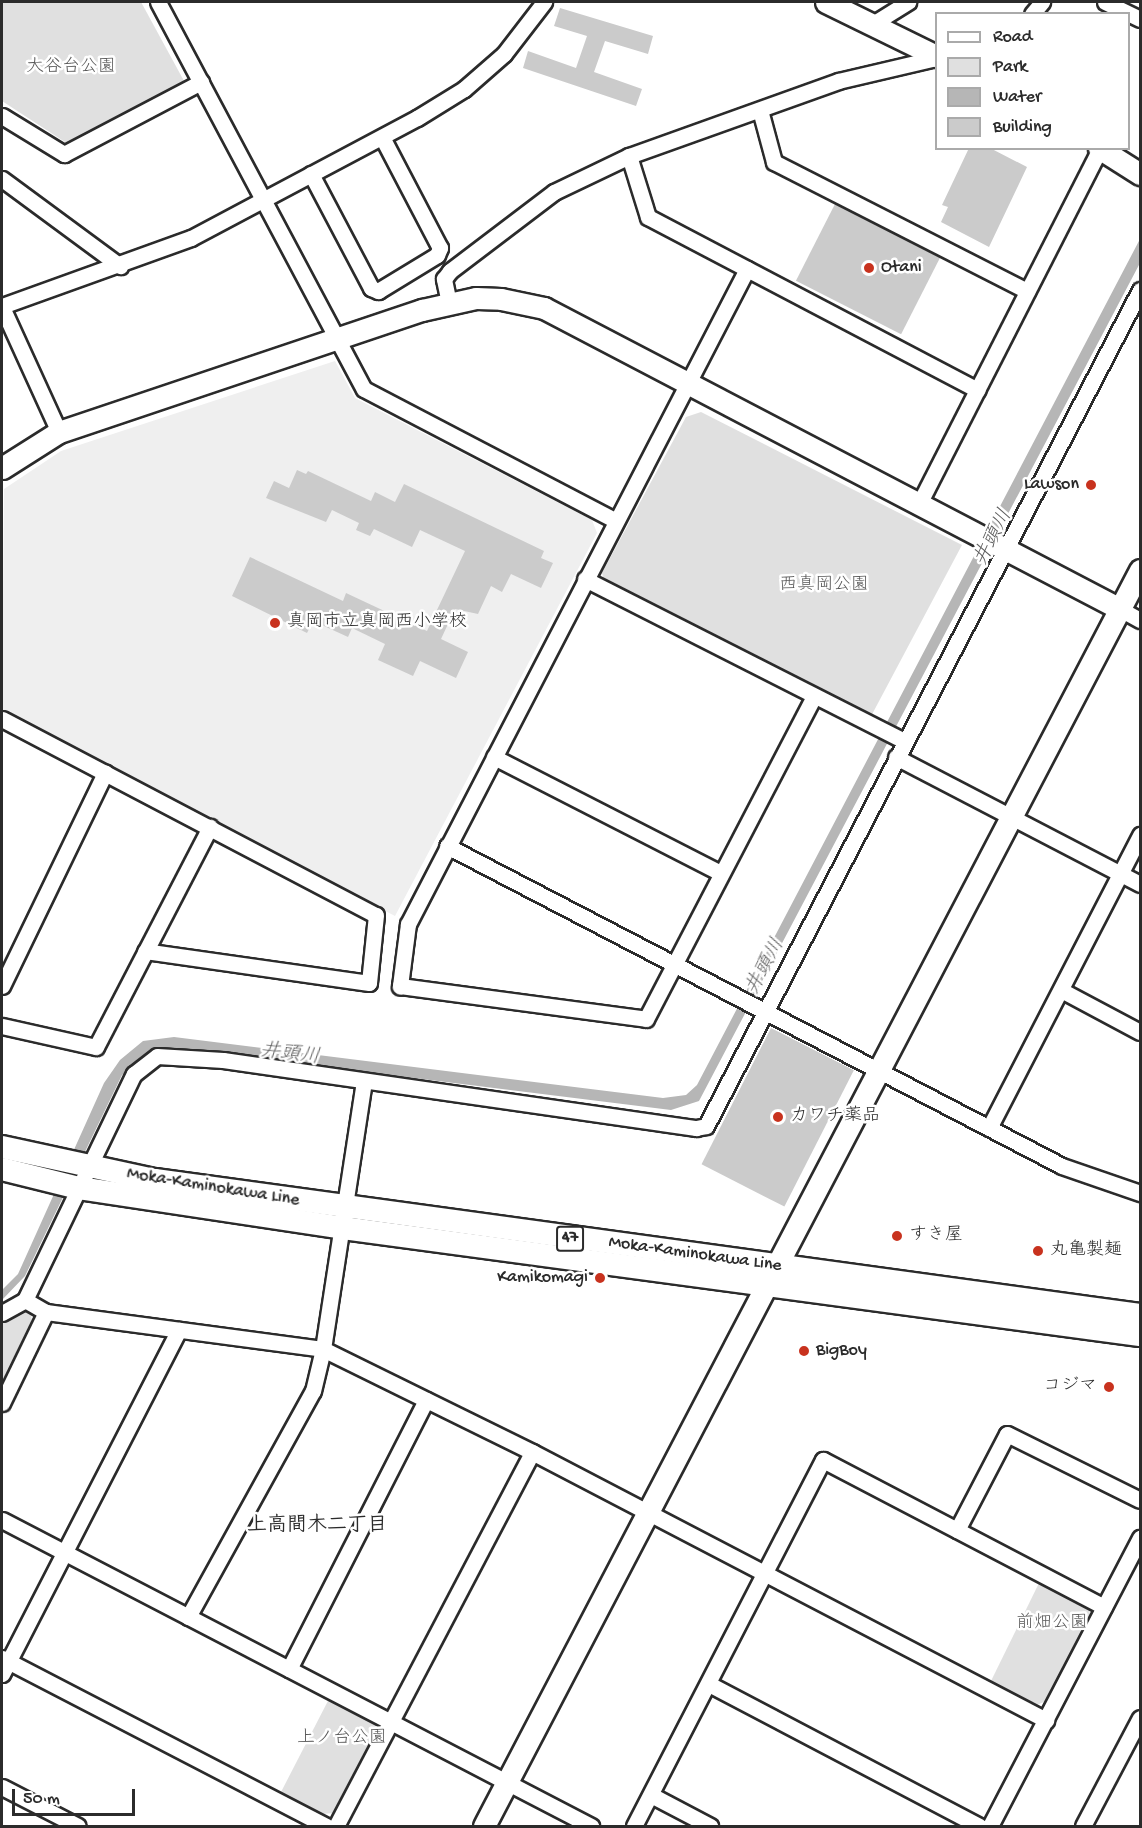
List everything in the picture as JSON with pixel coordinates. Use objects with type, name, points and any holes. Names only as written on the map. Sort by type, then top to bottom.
[{"type":"main road","name":"Moka-Kaminokawa Line","points":[[2,1147],[90,1168],[345,1218],[767,1288],[1140,1335]]},
{"type":"main road","name":"Moka-Kaminokawa Line","points":[[2,1169],[79,1188],[778,1267],[1140,1316]]},
{"type":"street","points":[[158,2],[364,389],[615,520]]},
{"type":"street","points":[[58,432],[2,307],[120,266],[191,238],[382,136],[464,89],[504,54],[544,2]]},
{"type":"street","points":[[826,2],[935,57]]},
{"type":"street","points":[[871,25],[908,2]]},
{"type":"street","points":[[1105,2],[1126,12]]},
{"type":"street","points":[[449,303],[444,279],[466,257],[554,192],[629,156],[838,81],[935,57]]},
{"type":"street","points":[[2,116],[64,154],[201,82]]},
{"type":"street","points":[[760,110],[774,162],[1027,291]]},
{"type":"street","points":[[311,174],[371,288],[378,291],[437,255],[440,248],[382,136]]},
{"type":"street","points":[[919,504],[1099,150]]},
{"type":"street","points":[[1102,150],[1140,174]]},
{"type":"street","points":[[629,156],[648,217],[977,390]]},
{"type":"street","points":[[2,179],[120,266]]},
{"type":"street","points":[[747,269],[615,520],[408,924],[400,986],[646,1019],[814,696]]},
{"type":"street","points":[[2,1313],[25,1300],[134,1074],[158,1056],[223,1060],[696,1128],[706,1126],[1140,290]]},
{"type":"street","points":[[2,468],[58,432],[337,338],[449,303],[484,298],[544,308],[1140,620]]},
{"type":"street","points":[[484,1827],[1140,570]]},
{"type":"street","points":[[585,579],[904,741]]},
{"type":"street","points":[[2,722],[210,827],[376,915],[369,983],[145,951]]},
{"type":"street","points":[[494,757],[721,873]]},
{"type":"street","points":[[896,757],[1140,884]]},
{"type":"street","points":[[2,986],[105,773]]},
{"type":"street","points":[[2,1026],[96,1047],[210,827]]},
{"type":"street","points":[[988,1128],[1140,835]]},
{"type":"street","points":[[447,846],[1062,1166],[1140,1193]]},
{"type":"street","points":[[1061,990],[1140,1032]]},
{"type":"street","points":[[188,1617],[313,1391],[323,1349],[345,1218],[364,1082]]},
{"type":"street","points":[[25,1300],[46,1312],[323,1349],[532,1452],[1046,1720]]},
{"type":"street","points":[[2,1403],[46,1312]]},
{"type":"street","points":[[179,1330],[4,1664],[326,1827]]},
{"type":"street","points":[[289,1669],[426,1400]]},
{"type":"street","points":[[957,1530],[1007,1434],[1140,1500]]},
{"type":"street","points":[[336,1827],[532,1452]]},
{"type":"street","points":[[634,1827],[823,1460],[1104,1607]]},
{"type":"street","points":[[2,1520],[591,1827]]},
{"type":"street","points":[[990,1827],[1140,1538]]},
{"type":"street","points":[[708,1684],[979,1827]]},
{"type":"street","points":[[1083,1827],[1140,1718]]},
{"type":"street","points":[[2,1787],[78,1827]]},
{"type":"street","points":[[651,1795],[710,1827]]},
{"type":"shaded area","name":"真岡市立真岡西小学校","points":[[335,361],[355,398],[592,520],[597,533],[395,916],[2,712],[4,489],[61,451]]},
{"type":"green space","name":"大谷台公園","points":[[2,2],[141,2],[184,81],[68,144],[2,101]]},
{"type":"green space","name":"西真岡公園","points":[[701,412],[962,545],[869,720],[605,583],[602,573],[686,417]]},
{"type":"green space","points":[[31,1311],[32,1326],[2,1387],[2,1321],[15,1313]]},
{"type":"green space","name":"前畑公園","points":[[1040,1581],[1088,1606],[1090,1614],[1048,1700],[1037,1705],[991,1681]]},
{"type":"green space","name":"上ノ台公園","points":[[330,1697],[374,1721],[378,1734],[335,1813],[321,1814],[280,1794]]},
{"type":"water","name":"井頭川","points":[[1140,239],[1140,263],[699,1101],[671,1110],[174,1048],[156,1050],[122,1075],[25,1276],[2,1300],[2,1290],[18,1274],[104,1083],[120,1060],[143,1041],[174,1037],[663,1098],[686,1095],[697,1085]]},
{"type":"building","points":[[560,8],[653,36],[648,54],[605,41],[594,72],[642,89],[636,106],[523,68],[528,51],[576,68],[587,36],[554,26]]},
{"type":"building","points":[[968,150],[994,150],[1027,167],[989,247],[941,222],[948,207],[942,205]]},
{"type":"building","name":"Otani","points":[[835,204],[940,258],[901,334],[796,281]]},
{"type":"building","points":[[297,470],[306,474],[308,471],[371,501],[375,492],[395,502],[404,484],[544,551],[541,558],[553,563],[541,588],[511,574],[502,592],[491,586],[478,614],[455,609],[441,639],[468,652],[456,678],[420,661],[413,676],[378,660],[385,644],[352,628],[348,637],[313,621],[307,633],[232,596],[250,557],[343,601],[346,593],[427,631],[465,551],[420,530],[412,547],[374,529],[370,536],[356,530],[359,523],[332,510],[326,522],[266,498],[274,481],[289,488]]},
{"type":"building","name":"カワチ薬品","points":[[771,1028],[854,1070],[784,1207],[702,1164]]},
{"type":"place","name":"Otani","points":[[869,268]]},
{"type":"place","name":"Lawson","points":[[1091,485]]},
{"type":"place","name":"真岡市立真岡西小学校","points":[[275,623]]},
{"type":"place","name":"カワチ薬品","points":[[778,1117]]},
{"type":"place","name":"すき屋","points":[[897,1236]]},
{"type":"place","name":"丸亀製麺","points":[[1038,1251]]},
{"type":"place","name":"Kamikomagi","points":[[600,1278]]},
{"type":"place","name":"BigBoy","points":[[804,1351]]},
{"type":"place","name":"コジマ","points":[[1109,1387]]},
{"type":"district","name":"上高間木二丁目","points":[[317,1526]]}]
